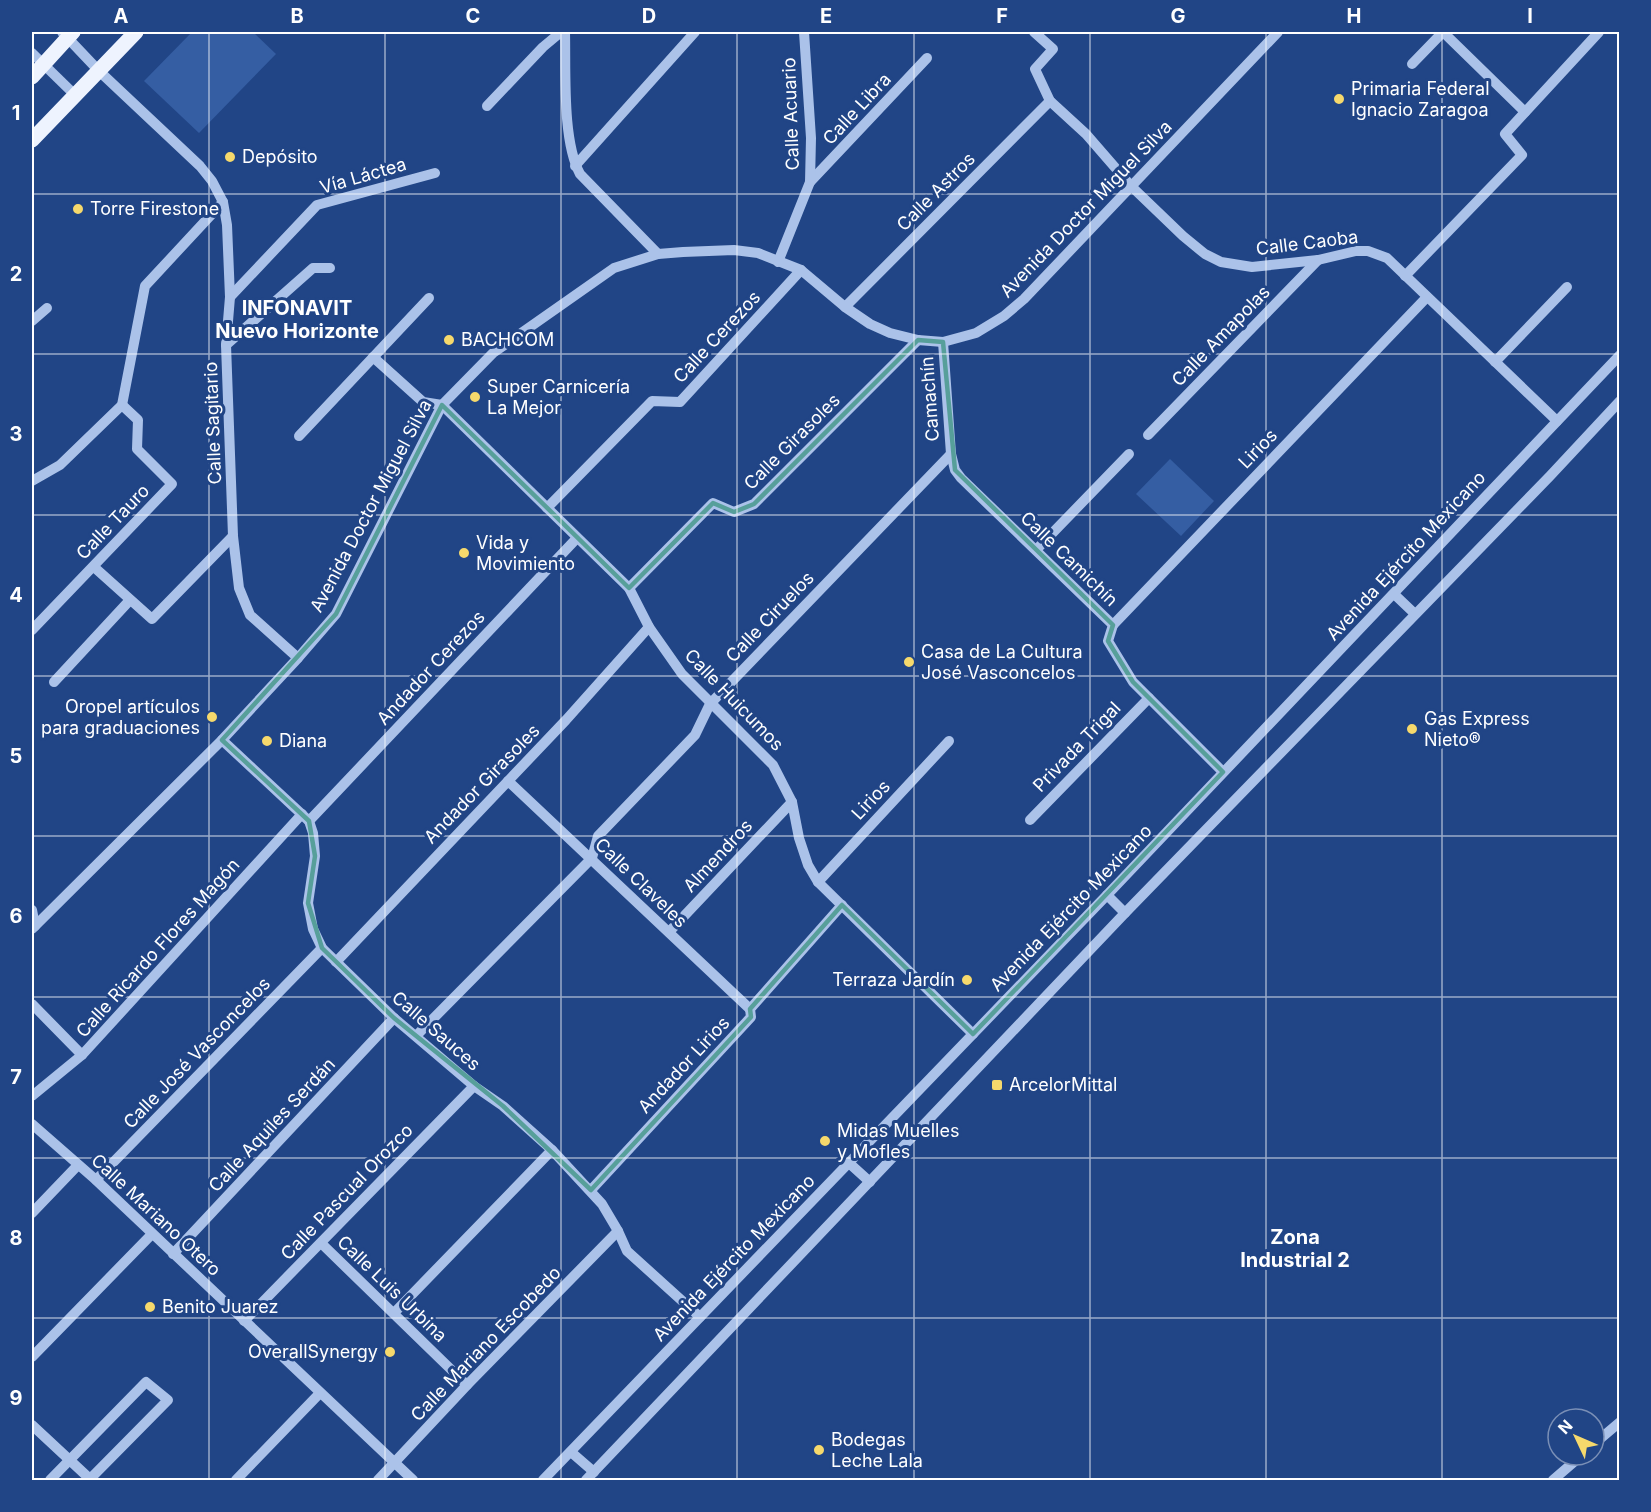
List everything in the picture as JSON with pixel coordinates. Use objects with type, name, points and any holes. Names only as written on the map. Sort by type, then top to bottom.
[{"type":"main road","points":[[32,140],[136,32]]},
{"type":"main road","points":[[32,77],[68,33]]},
{"type":"street","points":[[487,106],[543,47],[563,32]]},
{"type":"street","points":[[563,32],[569,134],[575,166],[580,174],[658,254]]},
{"type":"street","points":[[575,166],[695,32]]},
{"type":"street","name":"Calle Acuario","points":[[778,262],[810,182],[811,138],[804,32]]},
{"type":"street","points":[[1034,32],[1053,49],[1035,69],[1050,102]]},
{"type":"street","name":"Avenida Doctor Miguel Silva","points":[[33,928],[222,740],[336,614],[442,405],[493,353],[614,268],[658,254],[734,250],[758,253],[801,270],[845,307],[890,333],[918,340],[943,342],[976,333],[1005,316],[1024,299],[1278,32]]},
{"type":"street","points":[[1412,64],[1443,32],[1525,112]]},
{"type":"street","points":[[1405,276],[1522,155],[1505,134],[1599,32]]},
{"type":"street","name":"Calle Sagitario","points":[[68,33],[99,71],[200,166],[224,202],[230,297],[226,345],[233,536],[239,588],[250,615],[298,658]]},
{"type":"street","points":[[32,53],[75,95]]},
{"type":"street","name":"Calle Libra","points":[[810,182],[927,58]]},
{"type":"street","name":"Calle Caoba","points":[[1050,102],[1086,134],[1132,187],[1183,236],[1205,254],[1221,262],[1252,267],[1318,260],[1356,251],[1368,251],[1387,258],[1557,421]]},
{"type":"street","name":"Calle Astros","points":[[845,307],[1050,102]]},
{"type":"street","name":"Vía Láctea","points":[[230,297],[317,205],[435,173]]},
{"type":"street","points":[[32,481],[60,465],[122,405],[145,286],[224,202]]},
{"type":"street","name":"Calle Amapolas","points":[[1148,435],[1318,260]]},
{"type":"street","points":[[226,345],[313,268],[330,268]]},
{"type":"street","name":"Calle Cerezos","points":[[547,508],[652,401],[680,402],[801,270]]},
{"type":"street","points":[[1496,362],[1567,287]]},
{"type":"street","name":"Lirios","points":[[1113,625],[1427,297]]},
{"type":"street","points":[[299,436],[429,298]]},
{"type":"street","points":[[32,321],[48,308]]},
{"type":"street","name":"Calle Girasoles","points":[[629,588],[713,503],[734,512],[754,504],[918,340]]},
{"type":"street","name":"Camachín","points":[[943,342],[951,454]]},
{"type":"street","name":"Avenida Ejército Mexicano","points":[[543,1480],[1107,895],[1620,355]]},
{"type":"street","points":[[373,357],[423,402],[442,405]]},
{"type":"street","points":[[571,1452],[590,1476],[1125,913],[1620,400]]},
{"type":"street","name":"Calle Tauro","points":[[33,630],[172,484],[137,449],[138,420],[122,405]]},
{"type":"street","name":"Calle Huicumos","points":[[442,405],[629,588],[649,627],[682,674],[773,765],[792,802],[808,865],[818,882],[973,1034]]},
{"type":"street","name":"Calle Camichín","points":[[951,454],[961,477],[1113,625],[1108,642],[1132,682],[1223,772]]},
{"type":"street","name":"Calle Ciruelos","points":[[592,858],[598,836],[695,735],[710,704],[951,454]]},
{"type":"street","points":[[1036,550],[1129,454]]},
{"type":"street","points":[[94,567],[152,619],[233,536]]},
{"type":"street","name":"Andador Cerezos","points":[[305,818],[577,538]]},
{"type":"street","points":[[1394,594],[1415,614]]},
{"type":"street","points":[[54,682],[130,600]]},
{"type":"street","name":"Andador Girasoles","points":[[336,962],[508,781],[649,627]]},
{"type":"street","name":"Privada Trigal","points":[[1030,820],[1149,698]]},
{"type":"street","points":[[222,740],[305,818]]},
{"type":"street","name":"Lirios","points":[[818,882],[949,741]]},
{"type":"street","name":"Calle Claveles","points":[[508,781],[750,1009]]},
{"type":"street","name":"Almendros","points":[[669,932],[792,802]]},
{"type":"street","name":"Calle Sauces","points":[[305,818],[313,833],[315,856],[308,903],[314,929],[322,948],[394,1018],[474,1086],[503,1106],[552,1150],[602,1204],[627,1251],[700,1317]]},
{"type":"street","name":"Calle Ricardo Flores Magón","points":[[32,1096],[82,1055],[305,818]]},
{"type":"street","points":[[416,1036],[592,858]]},
{"type":"street","points":[[1107,895],[1125,913]]},
{"type":"street","name":"Andador Lirios","points":[[591,1190],[751,1017],[750,1009],[842,905]]},
{"type":"street","points":[[32,910],[33,928]]},
{"type":"street","name":"Calle José Vasconcelos","points":[[96,1180],[322,948]]},
{"type":"street","points":[[32,1005],[82,1055]]},
{"type":"street","name":"Calle Aquiles Serdán","points":[[173,1254],[394,1018]]},
{"type":"street","name":"Calle Pascual Orozco","points":[[244,1321],[474,1086]]},
{"type":"street","name":"Calle Mariano Otero","points":[[32,1124],[96,1180],[413,1480]]},
{"type":"street","points":[[394,1313],[552,1150]]},
{"type":"street","points":[[849,1163],[870,1182]]},
{"type":"street","points":[[32,1213],[78,1165]]},
{"type":"street","name":"Calle Mariano Escobedo","points":[[378,1480],[467,1385],[618,1231]]},
{"type":"street","points":[[32,1357],[152,1234]]},
{"type":"street","name":"Calle Luis Urbina","points":[[321,1243],[467,1385]]},
{"type":"street","points":[[32,1425],[69,1460],[89,1480],[168,1400],[147,1382],[69,1460],[50,1480]]},
{"type":"street","points":[[236,1480],[320,1393]]},
{"type":"street","points":[[1606,1434],[1620,1422]]},
{"type":"street","points":[[1553,1480],[1568,1467]]},
{"type":"highlighted area","points":[[918,340],[943,342],[955,470],[1113,625],[1108,641],[1133,682],[1223,772],[973,1034],[842,905],[750,1009],[751,1017],[591,1190],[503,1106],[394,1018],[322,948],[308,903],[315,856],[309,821],[222,740],[336,614],[442,405],[629,588],[713,503],[734,512],[754,504]]},
{"type":"shaded area","points":[[192,32],[253,32],[276,54],[199,133],[144,81]]},
{"type":"shaded area","points":[[1170,459],[1214,501],[1181,536],[1136,494]]},
{"type":"place","name":"Primaria Federal Ignacio Zaragoa","points":[[1339,99]]},
{"type":"place","name":"Depósito","points":[[230,157]]},
{"type":"place","name":"Torre Firestone","points":[[78,209]]},
{"type":"place","name":"BACHCOM","points":[[449,340]]},
{"type":"place","name":"Super Carnicería La Mejor","points":[[475,397]]},
{"type":"place","name":"Vida y Movimiento","points":[[464,553]]},
{"type":"place","name":"Casa de La Cultura José Vasconcelos","points":[[909,662]]},
{"type":"place","name":"Oropel artículos para graduaciones","points":[[212,717]]},
{"type":"place","name":"Gas Express Nieto®","points":[[1412,729]]},
{"type":"place","name":"Diana","points":[[267,741]]},
{"type":"place","name":"Terraza Jardín","points":[[967,980]]},
{"type":"place","name":"ArcelorMittal","points":[[997,1085]]},
{"type":"place","name":"Midas Muelles y Mofles","points":[[825,1141]]},
{"type":"place","name":"Benito Juarez","points":[[150,1307]]},
{"type":"place","name":"OverallSynergy","points":[[390,1352]]},
{"type":"place","name":"Bodegas Leche Lala","points":[[819,1450]]},
{"type":"district","name":"INFONAVIT Nuevo Horizonte","points":[[297,320]]},
{"type":"district","name":"Zona Industrial 2","points":[[1295,1248]]}]
